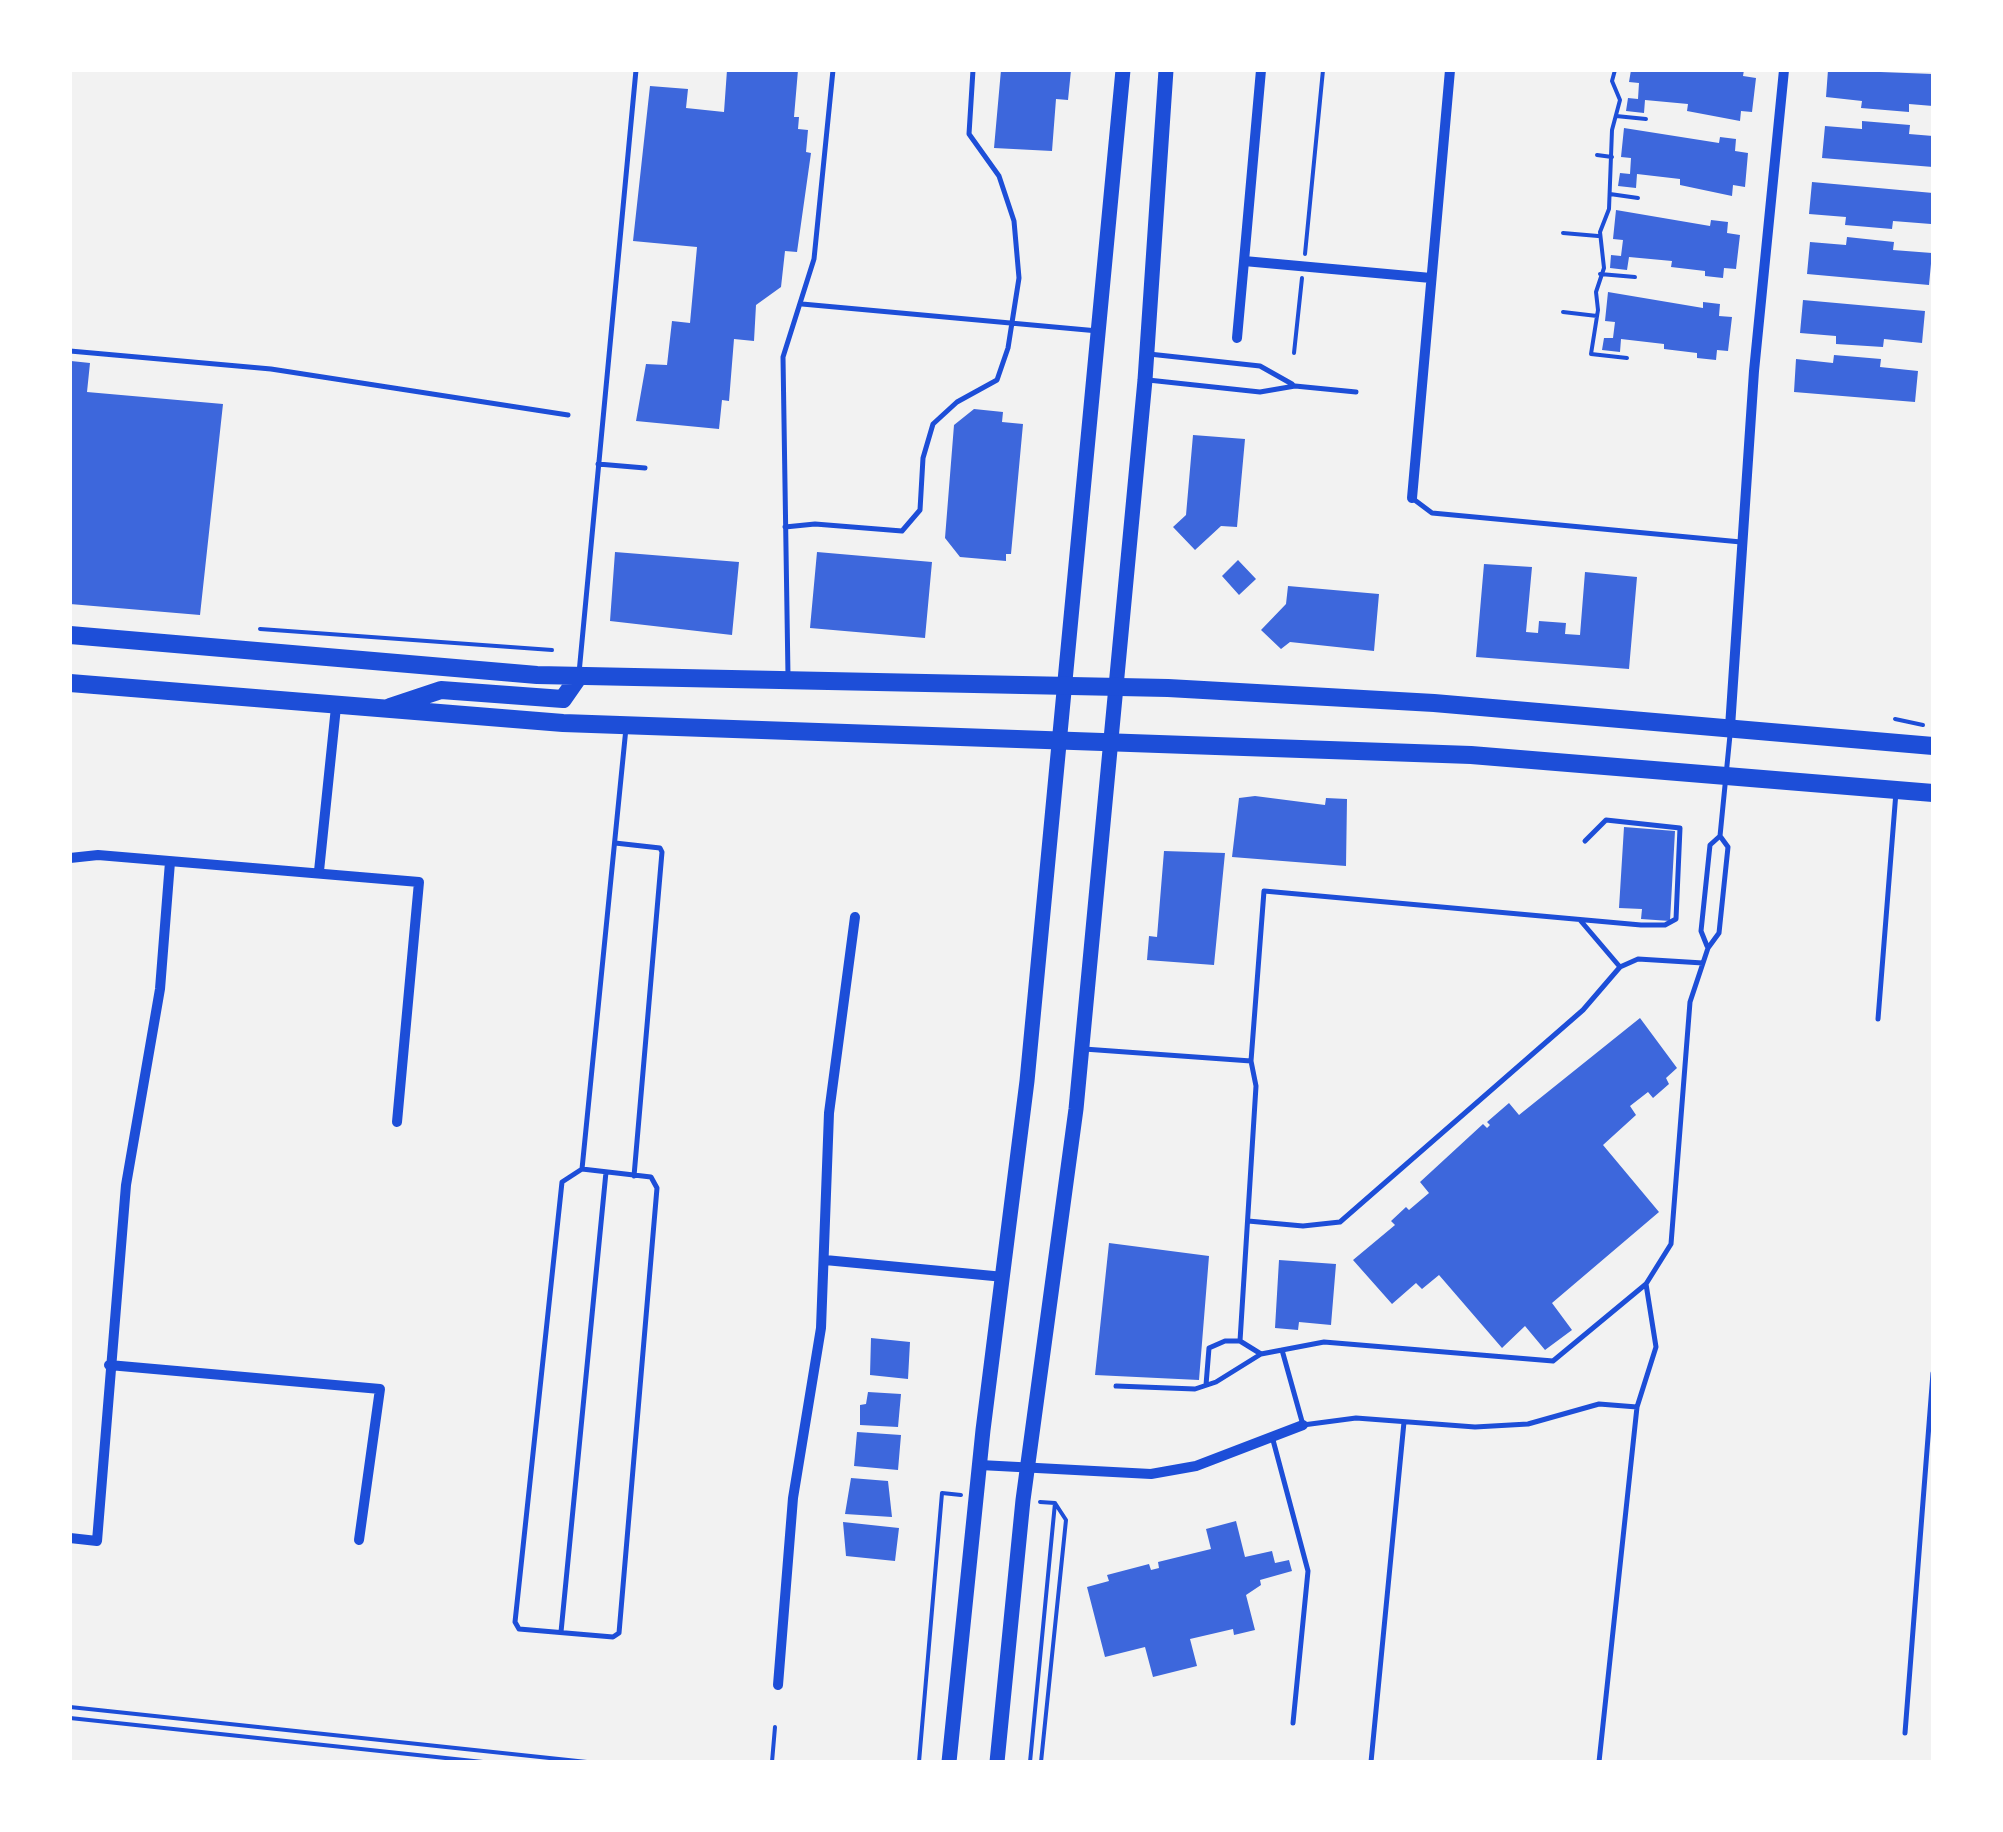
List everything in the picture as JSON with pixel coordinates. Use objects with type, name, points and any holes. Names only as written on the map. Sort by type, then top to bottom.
[{"type":"main road","points":[[949,1762],[1004,1277],[1123,70]]},
{"type":"main road","points":[[997,1762],[1023,1500],[1082,1048],[1145,380],[1166,70]]},
{"type":"main road","points":[[70,635],[412,668],[579,676],[1115,686],[1434,703],[1933,746]]},
{"type":"main road","points":[[380,710],[441,690],[563,699],[579,676]]},
{"type":"main road","points":[[70,683],[336,707],[627,725],[1110,739],[1471,755],[1933,793]]},
{"type":"street","points":[[1237,338],[1262,70]]},
{"type":"street","points":[[1412,498],[1450,70]]},
{"type":"street","points":[[1730,727],[1741,542],[1784,70]]},
{"type":"street","points":[[1244,261],[1431,278]]},
{"type":"street","points":[[319,871],[336,707]]},
{"type":"street","points":[[70,858],[98,856],[319,871],[419,882],[397,1122]]},
{"type":"street","points":[[70,1538],[96,1541],[126,1185],[160,989],[170,862]]},
{"type":"street","points":[[778,1685],[788,1542],[822,1328],[829,1113],[855,917]]},
{"type":"street","points":[[825,1260],[1004,1277]]},
{"type":"street","points":[[109,1365],[380,1389],[358,1540]]},
{"type":"street","points":[[980,1465],[1129,1475],[1178,1470],[1303,1425]]},
{"type":"lane","points":[[579,676],[636,70]]},
{"type":"lane","points":[[788,680],[783,357],[802,304],[818,231],[833,70]]},
{"type":"lane","points":[[785,527],[815,524],[902,531],[920,510],[923,458],[934,424],[957,402],[997,380],[1019,278],[1014,220],[1000,176],[968,134],[973,70]]},
{"type":"lane","points":[[802,304],[1098,332]]},
{"type":"lane","points":[[70,350],[272,369],[568,415]]},
{"type":"lane","points":[[1147,353],[1260,366],[1295,386]]},
{"type":"lane","points":[[1145,380],[1260,392],[1295,386],[1356,392]]},
{"type":"lane","points":[[598,464],[645,468]]},
{"type":"lane","points":[[1412,498],[1432,513],[1741,542]]},
{"type":"lane","points":[[582,1169],[627,725]]},
{"type":"lane","points":[[1116,1386],[1195,1389],[1261,1354],[1324,1342],[1553,1362],[1646,1284],[1671,1244],[1690,1002],[1708,948],[1719,933],[1728,847],[1720,836],[1730,727]]},
{"type":"lane","points":[[1878,1019],[1896,790]]},
{"type":"lane","points":[[1240,1340],[1256,1086],[1251,1061],[1264,891],[1666,926],[1676,920],[1682,830],[1675,824],[1606,820],[1585,841]]},
{"type":"lane","points":[[1708,948],[1701,932],[1710,844],[1720,836]]},
{"type":"lane","points":[[615,843],[660,848],[662,852],[634,1176]]},
{"type":"lane","points":[[1578,918],[1620,967]]},
{"type":"lane","points":[[1247,1221],[1303,1226],[1340,1222],[1583,1010],[1620,967],[1638,959],[1703,963]]},
{"type":"lane","points":[[1082,1048],[1251,1061]]},
{"type":"lane","points":[[582,1169],[606,1172],[651,1178],[657,1188],[618,1633],[613,1637],[519,1628],[515,1622],[562,1182],[582,1169]]},
{"type":"lane","points":[[561,1632],[606,1172]]},
{"type":"lane","points":[[1599,1762],[1637,1407],[1656,1347],[1646,1284]]},
{"type":"lane","points":[[1206,1385],[1209,1348],[1215,1342],[1240,1340],[1261,1354]]},
{"type":"lane","points":[[1282,1350],[1303,1425],[1356,1418],[1474,1427],[1528,1424],[1599,1404],[1637,1407]]},
{"type":"lane","points":[[1905,1733],[1933,1373]]},
{"type":"lane","points":[[1371,1762],[1404,1421]]},
{"type":"lane","points":[[1272,1437],[1308,1572],[1294,1723]]},
{"type":"path","points":[[1294,353],[1323,70]]},
{"type":"path","points":[[1613,85],[1615,70]]},
{"type":"path","points":[[1606,77],[1620,100],[1610,146],[1614,158],[1600,236],[1591,354],[1628,358]]},
{"type":"path","points":[[1616,116],[1646,120]]},
{"type":"path","points":[[1597,155],[1614,158]]},
{"type":"path","points":[[1610,194],[1638,198]]},
{"type":"path","points":[[1563,232],[1600,236]]},
{"type":"path","points":[[1600,274],[1635,276]]},
{"type":"path","points":[[1563,312],[1596,316]]},
{"type":"path","points":[[260,629],[552,650]]},
{"type":"path","points":[[1895,719],[1933,726]]},
{"type":"path","points":[[919,1762],[942,1493],[977,1497]]},
{"type":"path","points":[[1023,1500],[1056,1503]]},
{"type":"path","points":[[1030,1762],[1056,1503]]},
{"type":"path","points":[[1042,1762],[1066,1520],[1056,1503]]},
{"type":"path","points":[[70,1707],[587,1762]]},
{"type":"path","points":[[70,1718],[483,1762]]},
{"type":"path","points":[[772,1762],[775,1727]]},
{"type":"building","points":[[727,70],[798,70],[794,117],[799,117],[798,129],[808,130],[806,152],[811,153],[797,252],[785,251],[781,287],[756,305],[754,341],[734,339],[729,401],[722,400],[719,429],[636,421],[646,364],[667,365],[672,321],[690,323],[697,247],[633,241],[650,86],[688,89],[686,108],[724,112]]},
{"type":"building","points":[[1001,70],[1071,70],[1068,100],[1056,99],[1052,151],[994,148]]},
{"type":"building","points":[[1631,70],[1744,70],[1743,76],[1756,78],[1752,112],[1741,111],[1740,121],[1687,111],[1688,104],[1645,100],[1644,113],[1626,111],[1628,98],[1638,99],[1639,83],[1629,82]]},
{"type":"building","points":[[1828,70],[1933,74],[1933,106],[1909,104],[1909,112],[1861,108],[1862,101],[1826,97]]},
{"type":"building","points":[[1862,121],[1910,125],[1909,134],[1933,136],[1933,167],[1822,158],[1825,126],[1862,129]]},
{"type":"building","points":[[1624,128],[1719,143],[1720,137],[1736,139],[1735,151],[1748,153],[1745,187],[1733,185],[1732,196],[1680,185],[1680,179],[1637,174],[1636,188],[1618,186],[1620,173],[1630,174],[1631,158],[1621,157]]},
{"type":"building","points":[[1812,182],[1933,193],[1931,224],[1893,221],[1892,229],[1845,225],[1846,217],[1809,214]]},
{"type":"building","points":[[1616,210],[1710,226],[1711,220],[1728,222],[1727,233],[1740,235],[1736,269],[1724,268],[1723,278],[1705,276],[1705,271],[1671,267],[1672,261],[1629,257],[1627,270],[1610,268],[1611,255],[1621,256],[1623,240],[1613,239]]},
{"type":"building","points":[[1847,237],[1894,242],[1893,250],[1932,253],[1929,285],[1807,274],[1810,242],[1846,245]]},
{"type":"building","points":[[1608,292],[1703,308],[1703,302],[1720,304],[1719,316],[1732,317],[1728,351],[1717,350],[1716,360],[1697,358],[1697,353],[1664,349],[1664,344],[1621,339],[1620,352],[1602,350],[1604,338],[1613,338],[1615,322],[1605,321]]},
{"type":"building","points":[[1803,300],[1925,311],[1922,343],[1884,339],[1883,347],[1836,344],[1836,336],[1800,333]]},
{"type":"building","points":[[1834,355],[1881,359],[1880,367],[1918,371],[1915,402],[1794,392],[1796,359],[1833,363]]},
{"type":"building","points":[[71,361],[90,363],[87,392],[223,404],[200,615],[70,604]]},
{"type":"building","points":[[974,409],[1003,412],[1002,422],[1023,424],[1011,554],[1006,554],[1006,561],[960,557],[945,538],[954,425]]},
{"type":"building","points":[[1193,435],[1245,439],[1237,527],[1221,526],[1195,550],[1173,527],[1186,515]]},
{"type":"building","points":[[615,552],[739,562],[732,635],[610,621]]},
{"type":"building","points":[[817,552],[932,562],[925,638],[810,628]]},
{"type":"building","points":[[1238,560],[1256,579],[1239,595],[1222,576]]},
{"type":"building","points":[[1484,564],[1532,567],[1526,632],[1538,633],[1539,621],[1566,623],[1565,634],[1580,635],[1585,572],[1637,577],[1629,669],[1476,657]]},
{"type":"building","points":[[1288,586],[1379,594],[1374,651],[1290,642],[1281,649],[1261,630],[1286,604]]},
{"type":"building","points":[[1255,796],[1325,805],[1326,798],[1347,799],[1346,866],[1232,857],[1239,798]]},
{"type":"building","points":[[1624,827],[1675,831],[1670,921],[1641,919],[1642,909],[1619,908]]},
{"type":"building","points":[[1164,851],[1225,853],[1214,965],[1147,960],[1149,936],[1157,937]]},
{"type":"building","points":[[1640,1018],[1677,1068],[1666,1078],[1669,1084],[1653,1098],[1648,1092],[1630,1106],[1636,1115],[1603,1145],[1659,1212],[1552,1303],[1572,1330],[1545,1350],[1525,1326],[1502,1348],[1439,1275],[1422,1289],[1416,1283],[1392,1304],[1353,1260],[1395,1225],[1391,1221],[1406,1207],[1409,1210],[1429,1193],[1420,1182],[1483,1124],[1487,1128],[1487,1122],[1509,1103],[1519,1115]]},
{"type":"building","points":[[1109,1243],[1209,1256],[1199,1380],[1095,1375]]},
{"type":"building","points":[[1279,1260],[1336,1264],[1331,1325],[1299,1322],[1298,1330],[1275,1328]]},
{"type":"building","points":[[871,1338],[910,1342],[908,1379],[870,1375]]},
{"type":"building","points":[[868,1392],[901,1394],[898,1427],[860,1425],[860,1405],[866,1404]]},
{"type":"building","points":[[857,1432],[901,1435],[898,1470],[854,1466]]},
{"type":"building","points":[[851,1478],[888,1481],[892,1517],[845,1514]]},
{"type":"building","points":[[1236,1521],[1245,1557],[1272,1551],[1275,1563],[1289,1560],[1292,1571],[1260,1580],[1261,1585],[1246,1595],[1255,1630],[1234,1635],[1233,1629],[1190,1639],[1197,1666],[1153,1677],[1145,1647],[1105,1657],[1087,1587],[1109,1581],[1107,1575],[1149,1564],[1151,1570],[1159,1568],[1158,1562],[1211,1549],[1206,1529]]},
{"type":"building","points":[[843,1522],[899,1528],[895,1561],[846,1556]]}]
